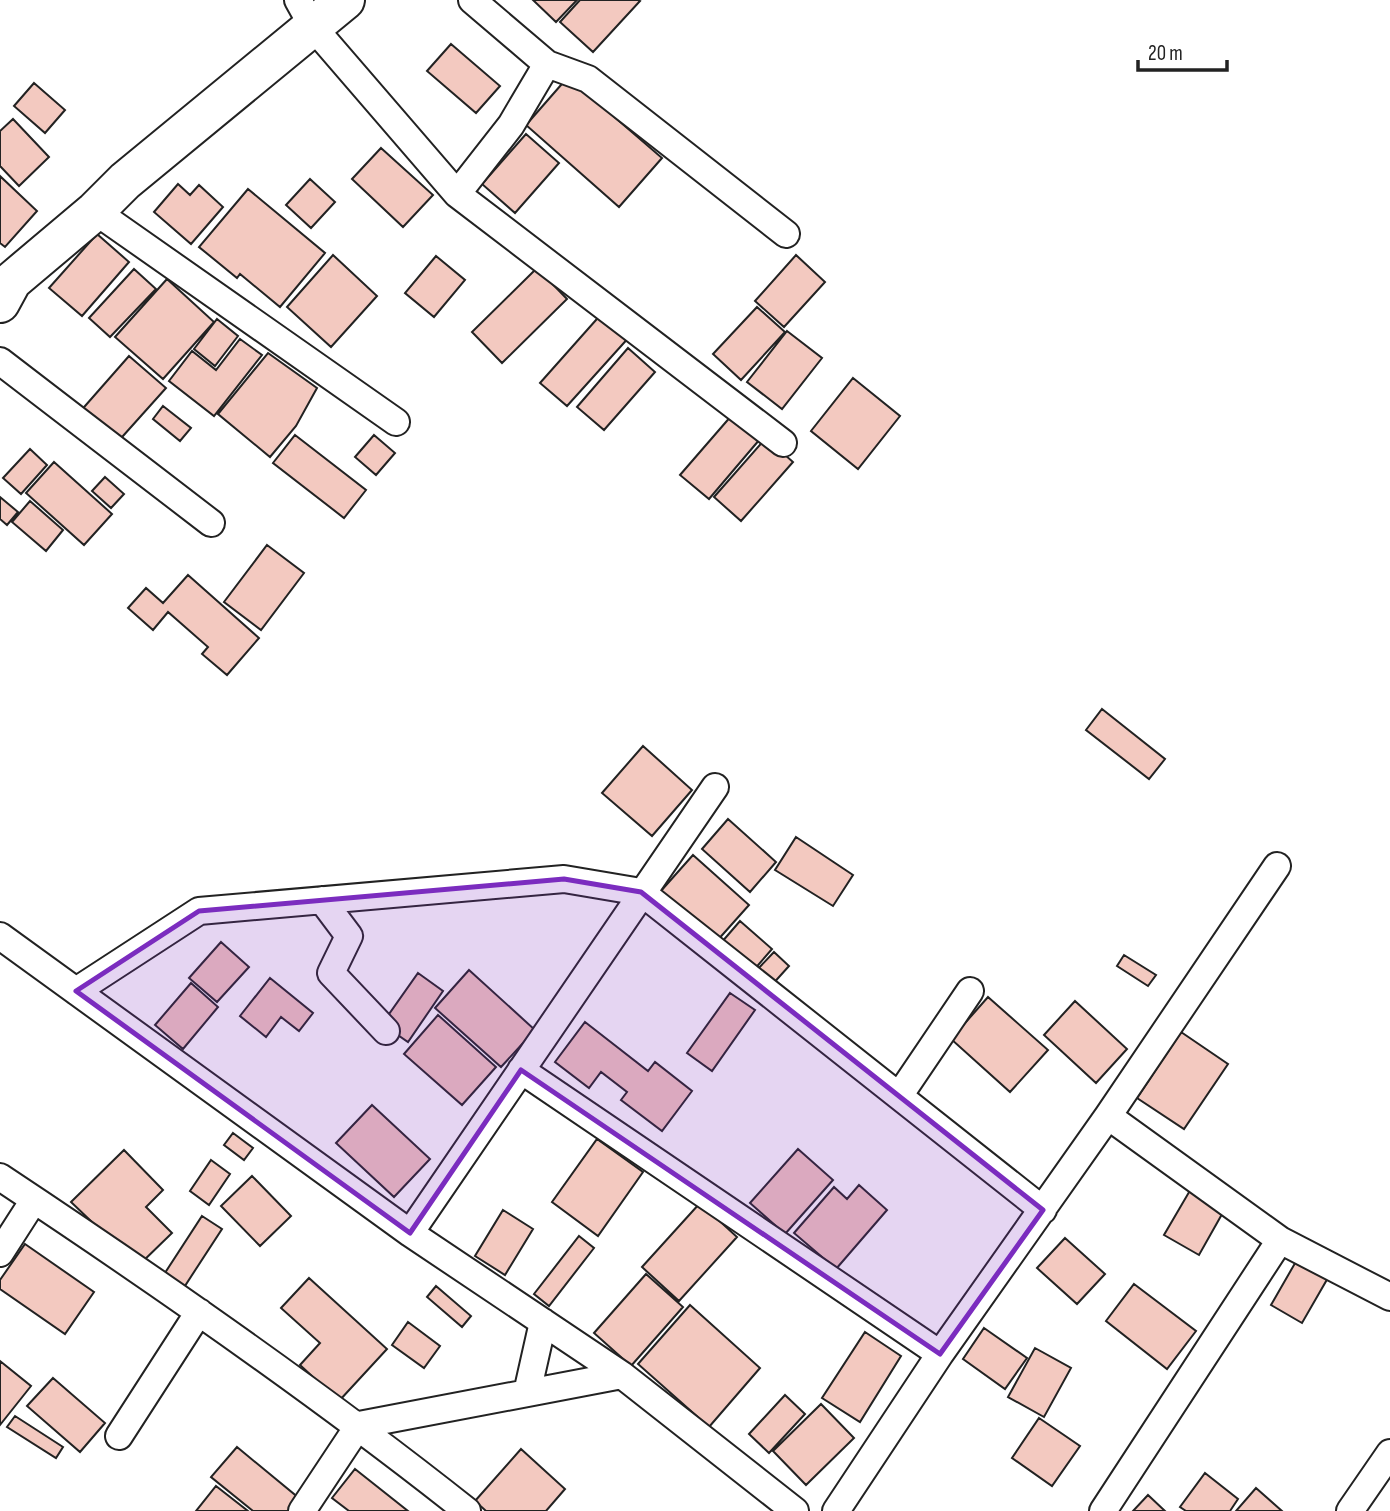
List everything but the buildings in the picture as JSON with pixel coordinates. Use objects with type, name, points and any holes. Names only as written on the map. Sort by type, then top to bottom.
[{"type":"street","points":[[4,286],[95,211],[306,13],[345,0]]},
{"type":"street","points":[[472,0],[547,64],[588,79],[786,234]]},
{"type":"street","points":[[306,13],[457,194],[783,443]]},
{"type":"street","points":[[457,194],[511,125],[547,64]]},
{"type":"street","points":[[95,211],[396,422]]},
{"type":"street","points":[[0,361],[211,523]]},
{"type":"street","points":[[410,1233],[641,892],[715,788]]},
{"type":"street","points":[[836,1511],[940,1354],[1108,1116],[1277,866]]},
{"type":"street","points":[[76,991],[199,911],[564,879],[641,892],[1043,1210]]},
{"type":"street","points":[[322,900],[349,936],[331,973],[386,1031]]},
{"type":"street","points":[[0,936],[410,1233],[622,1375],[794,1511]]},
{"type":"street","points":[[899,1096],[970,991]]},
{"type":"street","points":[[521,1070],[940,1354]]},
{"type":"street","points":[[1108,1116],[1280,1240],[1390,1297]]},
{"type":"street","points":[[0,1177],[359,1425],[467,1511]]},
{"type":"street","points":[[0,1253],[34,1200]]},
{"type":"street","points":[[1103,1511],[1280,1240]]},
{"type":"street","points":[[119,1436],[199,1312]]},
{"type":"street","points":[[527,1393],[543,1322]]},
{"type":"street","points":[[302,1511],[359,1425],[622,1375]]},
{"type":"street","points":[[1350,1511],[1390,1453]]},
{"type":"highlighted area","points":[[564,879],[641,892],[1043,1210],[940,1354],[521,1070],[410,1233],[76,991],[199,911]]}]
